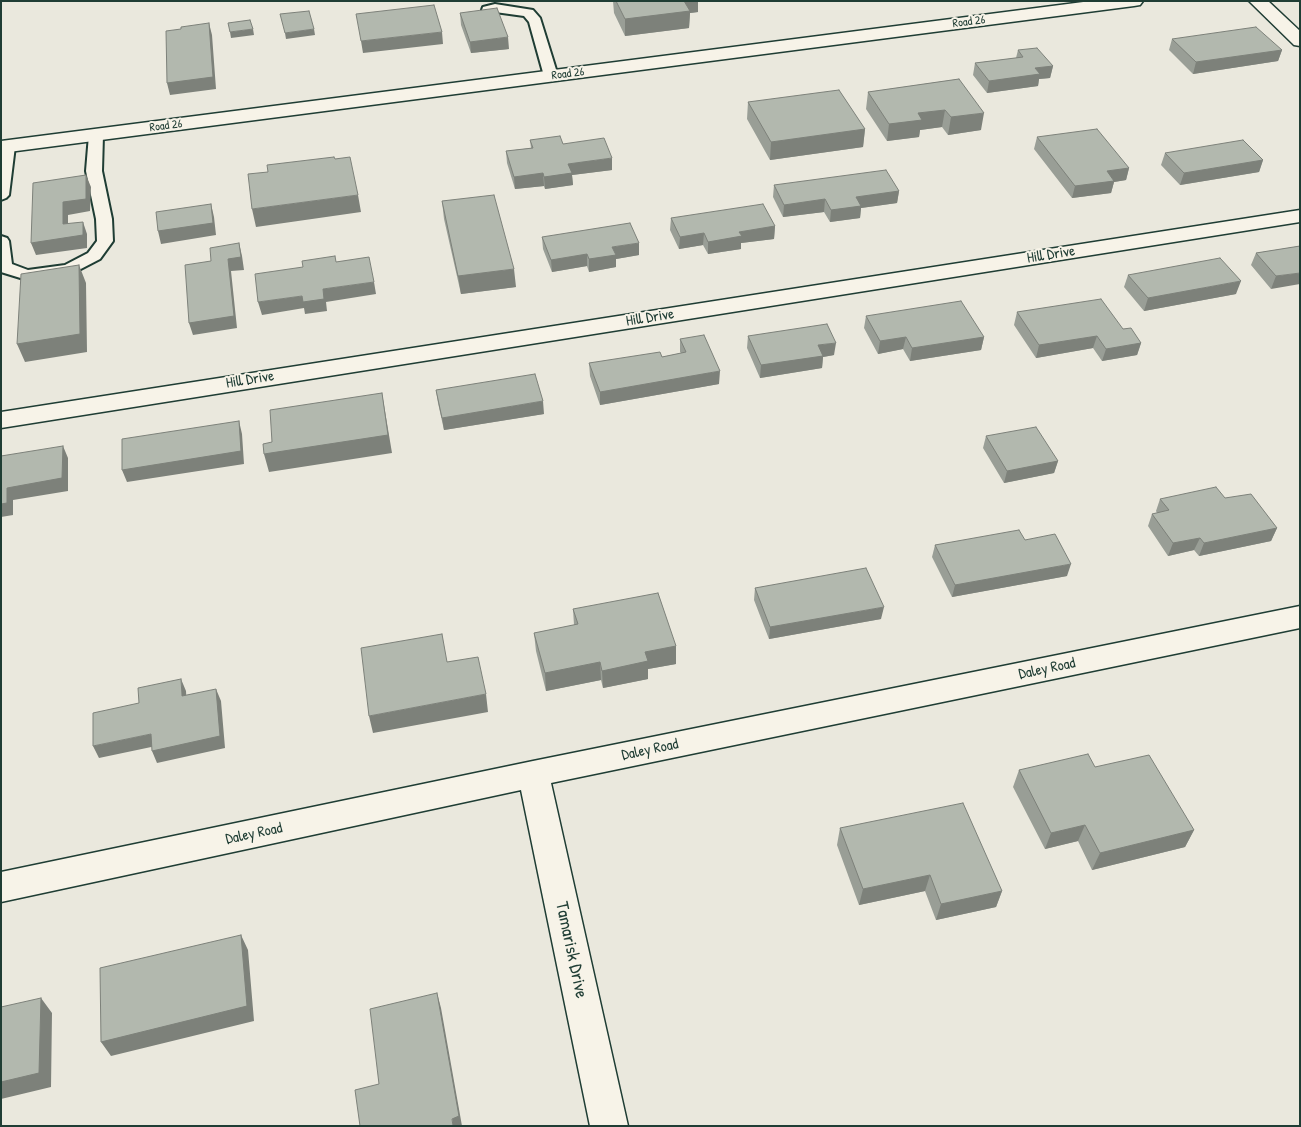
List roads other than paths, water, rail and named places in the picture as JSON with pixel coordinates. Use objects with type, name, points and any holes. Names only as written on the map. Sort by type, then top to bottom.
[{"type":"street","name":"Road 26","points":[[5,146],[1134,1]]},
{"type":"street","points":[[1258,1],[1300,41]]},
{"type":"street","name":"Hill Drive","points":[[1,420],[1300,216]]},
{"type":"street","name":"Daley Road","points":[[1,887],[533,774],[1300,617]]},
{"type":"street","name":"Tamarisk Drive","points":[[533,774],[609,1126]]},
{"type":"lane","points":[[488,10],[495,8],[528,13],[535,21],[551,76]]},
{"type":"lane","points":[[1,241],[4,267],[27,275],[69,269],[94,256],[105,241],[104,219],[94,171],[96,135]]},
{"type":"lane","points":[[1,195],[5,146]]}]
